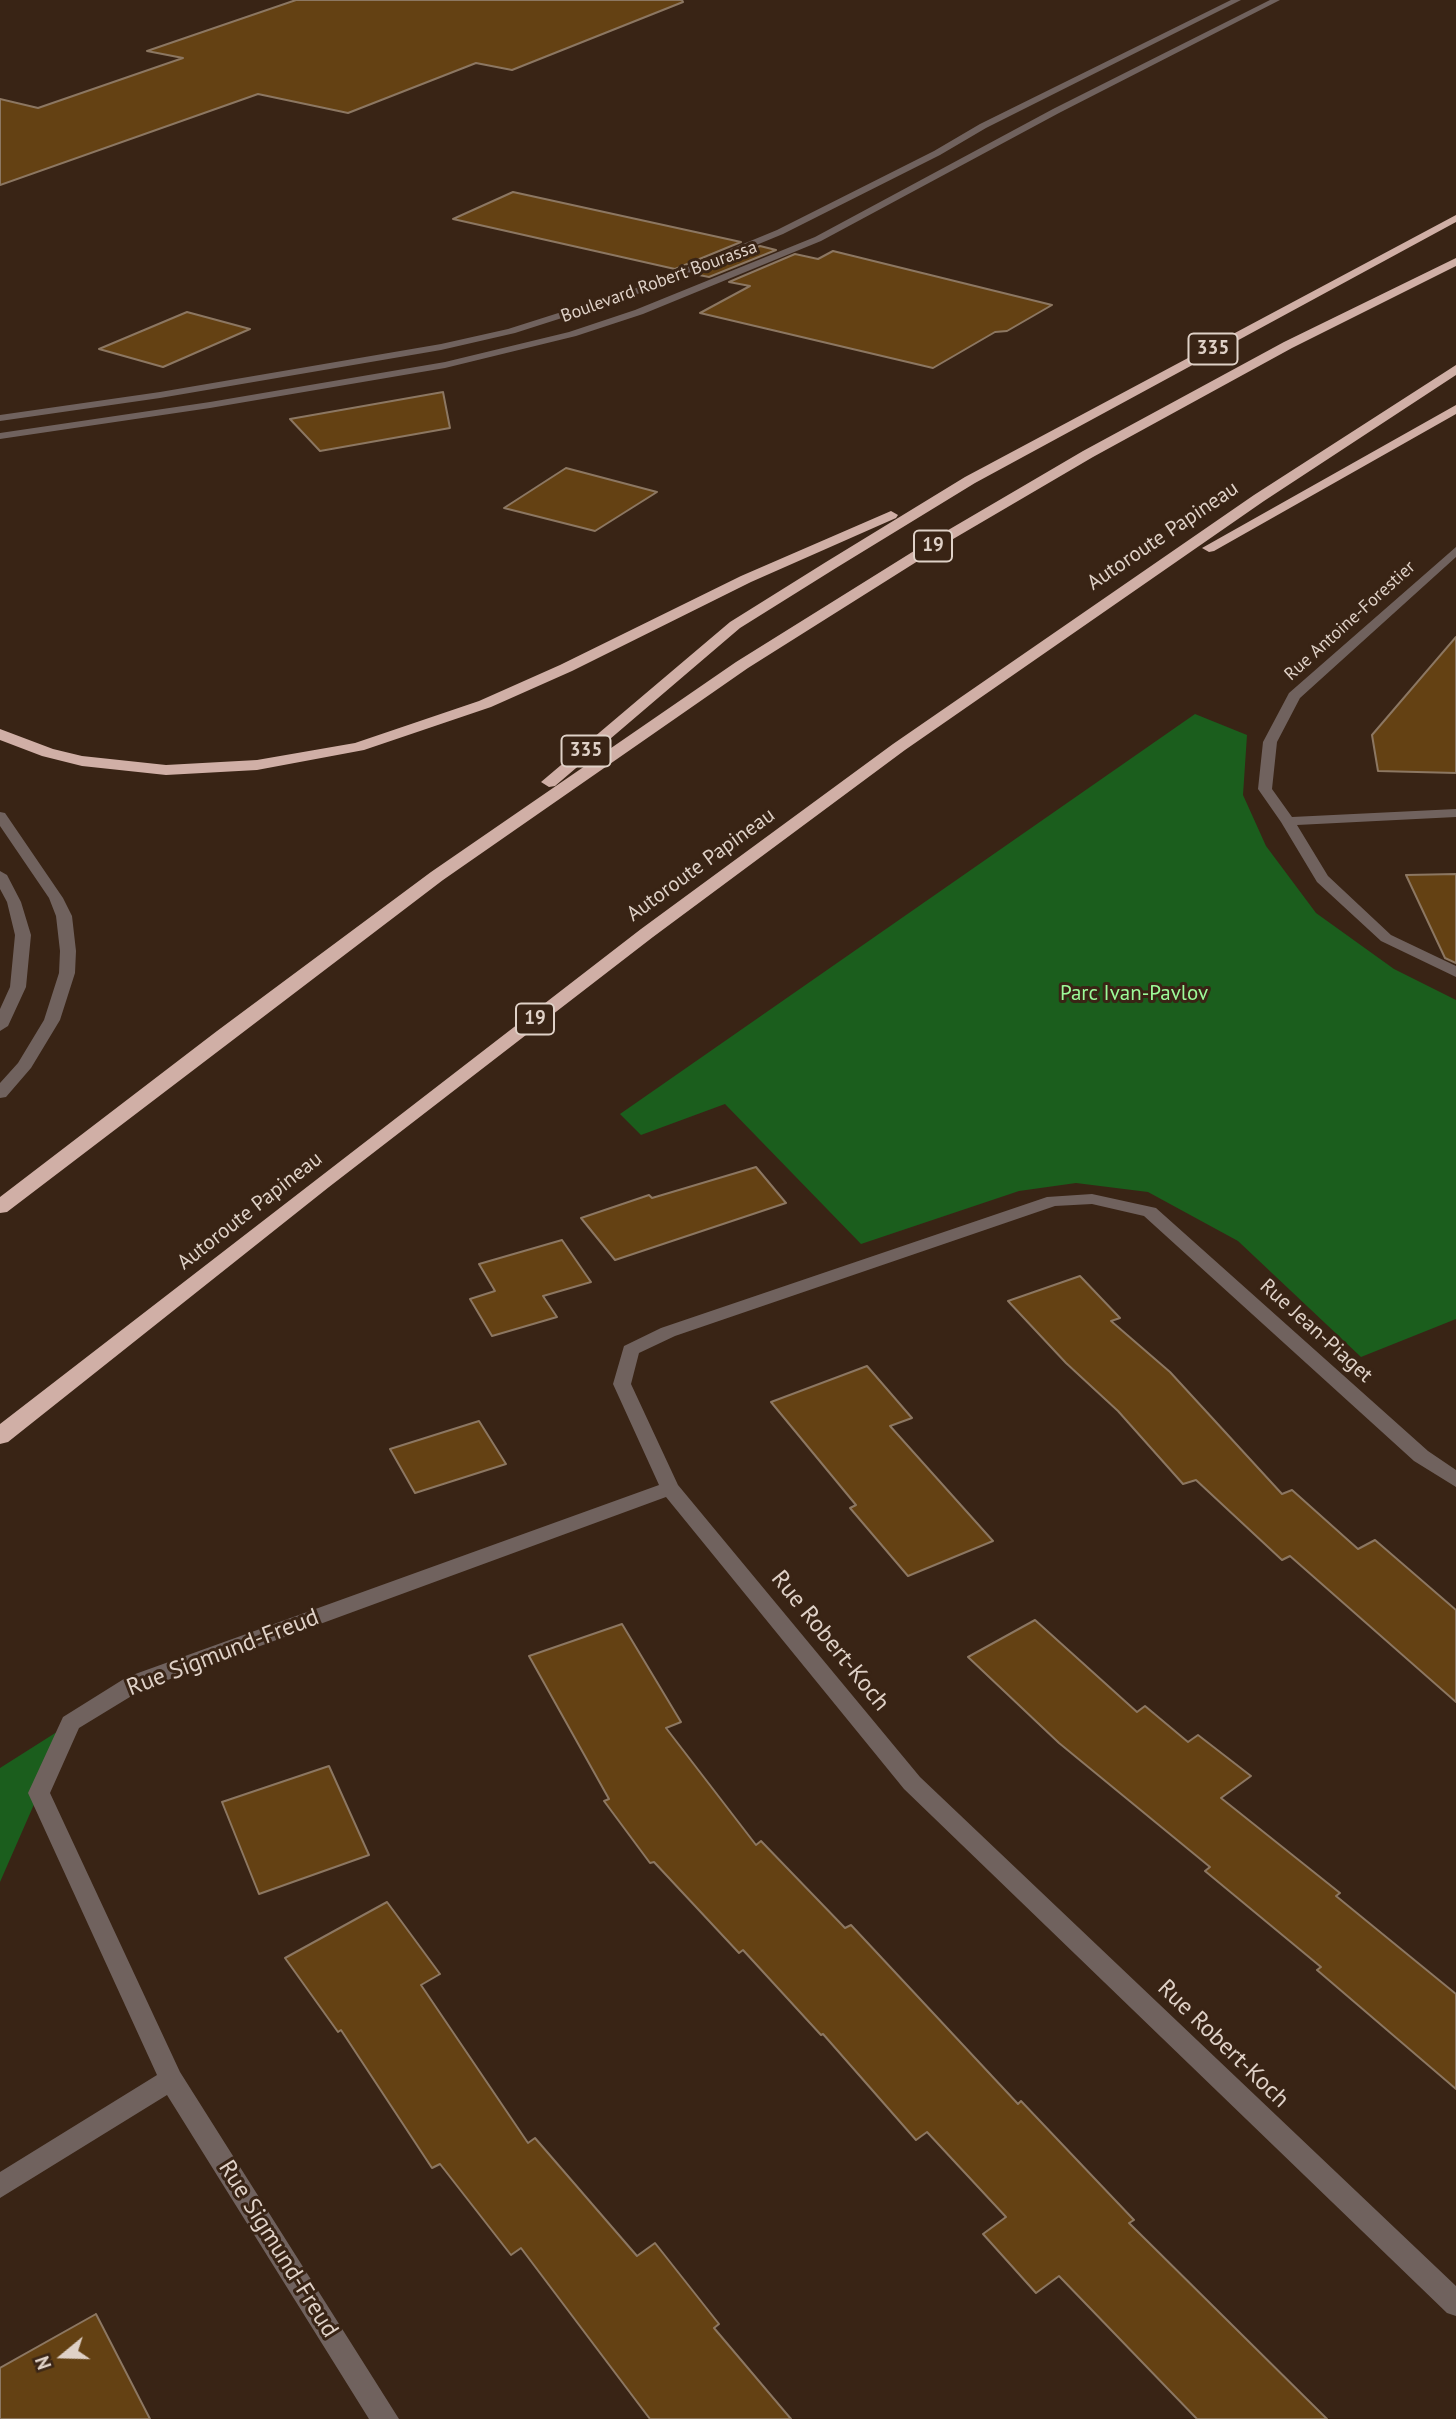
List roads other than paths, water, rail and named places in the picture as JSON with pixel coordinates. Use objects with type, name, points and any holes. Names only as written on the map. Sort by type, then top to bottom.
[{"type":"highway","name":"335","points":[[437,876],[734,625],[970,480],[1456,218]]},
{"type":"highway","name":"19","points":[[0,1208],[223,1035],[437,876],[743,665],[943,539],[1168,409],[1328,324],[1456,261]]},
{"type":"highway","name":"Autoroute Papineau","points":[[0,1436],[322,1183],[647,933],[899,747],[1082,619],[1456,369]]},
{"type":"highway","points":[[1082,619],[1456,409]]},
{"type":"highway","points":[[0,734],[48,753],[82,761],[166,770],[257,765],[358,747],[485,704],[746,579],[970,480]]},
{"type":"street","name":"Boulevard Robert Bourassa","points":[[0,418],[160,395],[441,348],[511,331],[637,291],[780,232],[937,153],[983,125],[1237,0]]},
{"type":"street","name":"Boulevard Robert Bourassa","points":[[0,436],[210,405],[457,363],[572,334],[639,312],[722,281],[818,239],[1056,111],[1276,0]]},
{"type":"street","name":"Rue Antoine-Forestier","points":[[1456,551],[1294,696],[1270,742],[1265,789],[1288,821],[1322,880],[1386,938],[1456,972]]},
{"type":"street","points":[[1288,821],[1456,813]]},
{"type":"street","points":[[0,816],[57,898],[64,916],[68,951],[67,973],[52,1020],[25,1065],[0,1093]]},
{"type":"street","points":[[0,875],[14,902],[23,935],[18,986],[0,1026]]},
{"type":"street","name":"Rue Robert-Koch","points":[[1150,1212],[1092,1199],[1053,1201],[668,1332],[631,1350],[622,1384],[670,1488],[912,1783],[1456,2304]]},
{"type":"street","name":"Rue Jean-Piaget","points":[[1150,1212],[1421,1456],[1456,1480]]},
{"type":"street","name":"Rue Sigmund-Freud","points":[[385,2419],[171,2079],[39,1793],[71,1723],[135,1683],[670,1488]]},
{"type":"street","points":[[0,2186],[171,2079]]},
{"type":"park label","name":"Parc Ivan-Pavlov","points":[[1134,994]]}]
